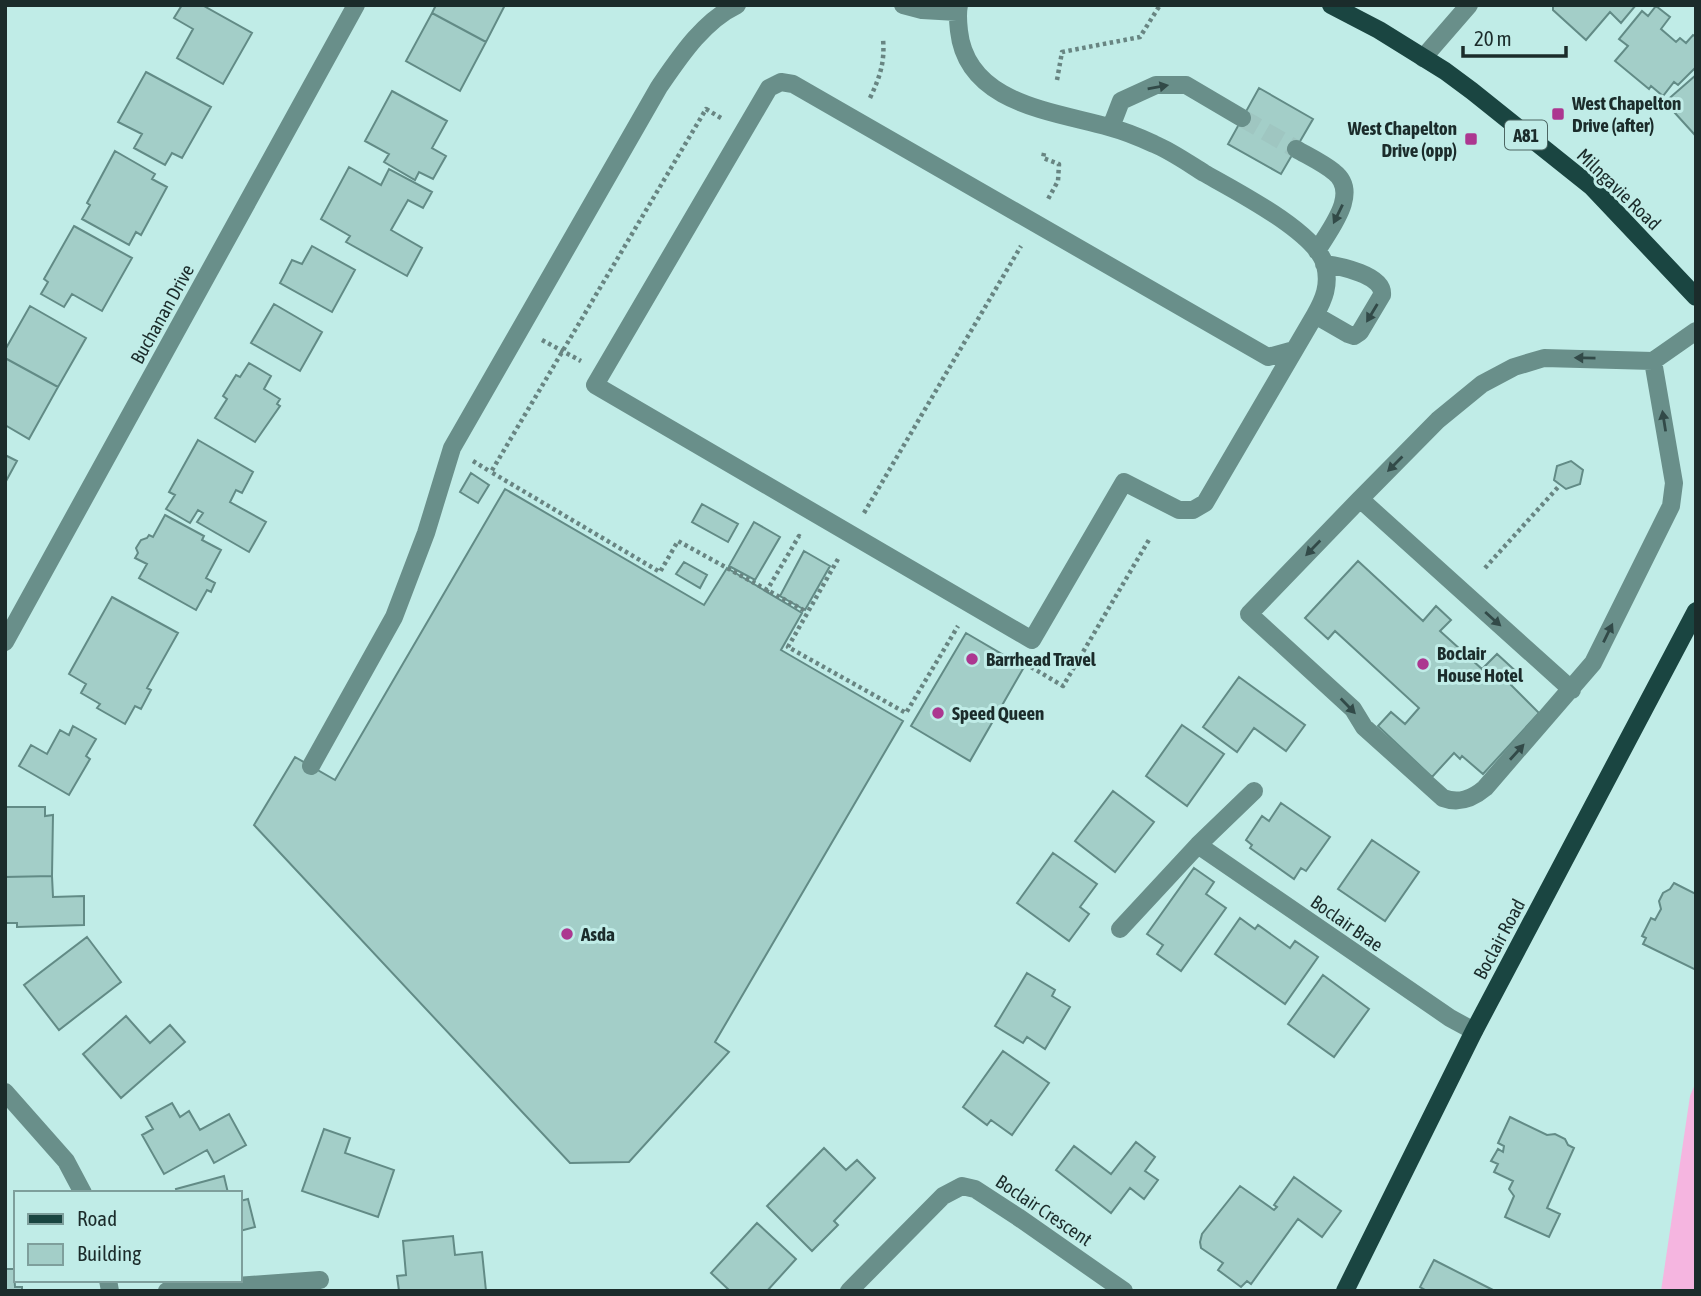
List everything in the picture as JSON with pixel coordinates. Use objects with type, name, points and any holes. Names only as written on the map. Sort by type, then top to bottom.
[{"type":"main road","name":"Milngavie Road","points":[[1331,5],[1379,30],[1472,91],[1592,187],[1696,297]]},
{"type":"main road","name":"Boclair Road","points":[[1345,1291],[1474,1031],[1696,611]]},
{"type":"street","name":"Buchanan Drive","points":[[5,642],[356,5]]},
{"type":"street","points":[[311,766],[394,617],[426,533],[452,448],[659,87],[681,55],[707,27],[737,5]]},
{"type":"street","points":[[903,5],[922,9],[958,8],[961,49],[970,66],[990,85],[1019,103],[1111,127],[1155,144],[1281,217],[1321,257],[1348,267],[1380,284],[1383,289],[1360,332],[1354,336],[1315,315]]},
{"type":"street","points":[[1423,58],[1469,5]]},
{"type":"street","points":[[1294,351],[1268,357],[793,83],[781,82],[769,88],[595,385],[1032,640],[1124,482],[1179,510],[1193,510],[1205,503],[1294,351],[1327,294],[1321,257],[1342,208],[1345,187],[1336,173],[1296,149]]},
{"type":"street","points":[[1111,127],[1121,101],[1156,85],[1185,85],[1242,118]]},
{"type":"street","points":[[1653,360],[1674,483],[1671,506],[1593,663],[1572,690],[1485,788],[1465,800],[1452,802],[1443,798],[1364,727],[1353,709],[1249,614],[1438,420],[1482,384],[1514,367],[1544,358],[1653,360],[1696,331]]},
{"type":"street","points":[[1360,499],[1572,690]]},
{"type":"street","points":[[1120,929],[1198,845],[1254,790]]},
{"type":"street","name":"Boclair Brae","points":[[1198,845],[1450,1018],[1474,1031]]},
{"type":"street","points":[[5,1092],[66,1161],[82,1191]]},
{"type":"street","name":"Boclair Crescent","points":[[849,1291],[943,1196],[962,1186],[975,1189],[1124,1291]]},
{"type":"street","points":[[167,1291],[320,1280]]},
{"type":"path","points":[[1057,80],[1062,51],[1140,37],[1160,5]]},
{"type":"path","points":[[858,121],[880,78],[884,60],[883,39]]},
{"type":"path","points":[[1044,153],[1043,158],[1059,164],[1058,181],[1045,205]]},
{"type":"path","points":[[862,517],[1024,240]]},
{"type":"path","points":[[521,327],[603,372]]},
{"type":"path","points":[[1485,568],[1560,485]]},
{"type":"path","points":[[766,592],[799,536],[808,541]]},
{"type":"path","points":[[1029,666],[1063,686],[1150,538]]},
{"type":"path","points":[[843,550],[788,646],[906,713],[959,625],[970,632]]},
{"type":"path","points":[[828,553],[838,559]]},
{"type":"shaded area","points":[[1696,1082],[1696,1291],[1661,1291],[1690,1096]]},
{"type":"building","points":[[182,5],[202,5],[252,33],[223,84],[177,58],[193,29],[174,18]]},
{"type":"building","points":[[436,5],[505,5],[486,42],[432,13]]},
{"type":"building","points":[[1553,5],[1636,5],[1621,23],[1610,12],[1586,40],[1553,10]]},
{"type":"building","points":[[1656,6],[1670,17],[1661,29],[1676,42],[1680,38],[1686,43],[1693,35],[1696,37],[1696,67],[1678,85],[1674,82],[1663,96],[1651,86],[1649,89],[1615,61],[1628,46],[1619,39],[1642,11],[1648,16]]},
{"type":"building","points":[[432,13],[486,42],[460,91],[406,61]]},
{"type":"building","points":[[146,72],[211,107],[182,158],[172,153],[165,165],[134,148],[142,134],[118,122]]},
{"type":"building","points":[[1696,75],[1696,132],[1694,134],[1665,102]]},
{"type":"building","points":[[1259,88],[1313,119],[1281,174],[1228,144]]},
{"type":"building","points":[[392,91],[447,121],[432,148],[446,156],[433,179],[419,172],[415,180],[384,162],[389,154],[365,141]]},
{"type":"building","points":[[115,151],[155,174],[152,179],[167,187],[141,235],[136,232],[129,245],[82,219],[90,205],[87,203]]},
{"type":"building","points":[[349,167],[381,185],[389,169],[432,192],[423,208],[408,200],[391,230],[422,248],[407,276],[346,242],[350,236],[321,219]]},
{"type":"building","points":[[74,226],[132,258],[102,311],[72,294],[64,307],[41,294],[48,282],[44,279]]},
{"type":"building","points":[[312,246],[355,270],[332,312],[280,283],[292,260],[302,264]]},
{"type":"building","points":[[274,304],[322,332],[300,371],[251,343]]},
{"type":"building","points":[[30,306],[86,338],[58,387],[5,358],[5,350]]},
{"type":"building","points":[[5,358],[58,387],[29,439],[5,425]]},
{"type":"building","points":[[249,363],[271,376],[264,389],[280,399],[277,404],[280,406],[255,442],[215,418],[227,399],[223,396],[236,375],[240,377]]},
{"type":"building","points":[[198,440],[253,472],[242,493],[236,490],[230,502],[266,522],[249,552],[197,522],[203,513],[198,510],[190,523],[166,509],[175,495],[169,492]]},
{"type":"building","points":[[5,455],[17,461],[5,483]]},
{"type":"building","points":[[1571,461],[1583,470],[1580,484],[1566,489],[1554,480],[1557,466]]},
{"type":"building","points":[[471,473],[489,485],[478,503],[460,492]]},
{"type":"building","name":"Asda","points":[[505,489],[704,605],[727,568],[802,613],[781,650],[903,721],[715,1042],[729,1052],[629,1162],[570,1163],[254,825],[295,757],[335,780]]},
{"type":"building","points":[[702,504],[738,524],[728,542],[692,522]]},
{"type":"building","points":[[165,515],[204,536],[202,540],[221,550],[206,578],[215,583],[211,592],[207,590],[196,610],[139,578],[147,564],[135,558],[138,553],[136,548],[141,540],[149,535],[153,537]]},
{"type":"building","points":[[754,522],[780,537],[755,580],[729,566]]},
{"type":"building","points":[[804,551],[830,566],[805,610],[780,596]]},
{"type":"building","name":"Boclair House Hotel","points":[[1358,561],[1423,621],[1436,606],[1451,620],[1440,631],[1482,669],[1497,654],[1520,675],[1511,685],[1539,713],[1483,774],[1462,756],[1460,759],[1454,753],[1432,777],[1378,726],[1391,712],[1405,724],[1419,708],[1335,631],[1328,639],[1305,618]]},
{"type":"building","points":[[684,562],[707,575],[700,588],[676,574]]},
{"type":"building","points":[[112,597],[178,633],[147,688],[151,690],[141,709],[135,706],[125,724],[97,708],[100,704],[81,693],[86,684],[69,674]]},
{"type":"building","points":[[966,633],[1024,667],[970,761],[911,726]]},
{"type":"building","points":[[1239,677],[1305,725],[1286,751],[1254,728],[1237,752],[1203,727]]},
{"type":"building","points":[[1182,725],[1224,754],[1187,806],[1146,776]]},
{"type":"building","points":[[73,726],[96,739],[86,756],[90,759],[69,795],[19,766],[31,745],[47,754],[60,730],[69,735]]},
{"type":"building","points":[[1113,791],[1154,822],[1115,872],[1075,841]]},
{"type":"building","points":[[1281,803],[1330,837],[1306,871],[1301,868],[1294,879],[1250,848],[1252,845],[1246,840],[1262,816],[1269,821]]},
{"type":"building","points":[[5,807],[45,807],[45,816],[53,815],[52,876],[5,877]]},
{"type":"building","points":[[1372,840],[1419,872],[1385,921],[1338,889]]},
{"type":"building","points":[[1053,853],[1097,884],[1080,907],[1089,914],[1069,941],[1017,903]]},
{"type":"building","points":[[1194,868],[1214,882],[1206,894],[1226,908],[1181,971],[1157,954],[1163,945],[1147,934]]},
{"type":"building","points":[[52,876],[53,897],[84,896],[84,925],[17,927],[17,923],[5,923],[5,877]]},
{"type":"building","points":[[1674,883],[1696,894],[1696,970],[1643,944],[1646,938],[1642,936],[1651,918],[1655,920],[1661,909],[1659,901],[1663,893]]},
{"type":"building","points":[[1240,918],[1255,929],[1258,925],[1290,948],[1295,941],[1318,957],[1285,1004],[1215,954]]},
{"type":"building","points":[[87,937],[121,982],[59,1030],[24,985]]},
{"type":"building","points":[[1027,973],[1055,990],[1052,996],[1070,1007],[1045,1049],[1027,1037],[1023,1043],[995,1026]]},
{"type":"building","points":[[1323,975],[1369,1009],[1334,1057],[1288,1024]]},
{"type":"building","points":[[126,1016],[150,1043],[170,1025],[185,1042],[121,1098],[83,1054]]},
{"type":"building","points":[[1003,1051],[1049,1083],[1012,1135],[991,1120],[987,1125],[963,1107]]},
{"type":"building","points":[[172,1103],[180,1117],[189,1111],[200,1130],[229,1114],[246,1145],[214,1163],[207,1150],[164,1174],[142,1135],[153,1129],[146,1117]]},
{"type":"building","points":[[1510,1117],[1547,1135],[1555,1134],[1574,1148],[1547,1208],[1560,1214],[1549,1237],[1505,1217],[1514,1196],[1509,1189],[1513,1181],[1494,1172],[1498,1164],[1491,1161],[1498,1149],[1503,1152],[1504,1146],[1498,1143]]},
{"type":"building","points":[[324,1129],[350,1138],[345,1153],[394,1170],[378,1217],[302,1191]]},
{"type":"building","points":[[1136,1142],[1155,1157],[1145,1171],[1158,1180],[1144,1199],[1130,1188],[1111,1213],[1056,1170],[1074,1146],[1111,1174]]},
{"type":"building","points":[[824,1148],[846,1170],[857,1160],[875,1178],[834,1221],[838,1225],[812,1251],[767,1206]]},
{"type":"building","points":[[224,1176],[228,1191],[176,1191]]},
{"type":"building","points":[[1294,1177],[1341,1211],[1322,1237],[1298,1219],[1251,1284],[1247,1281],[1241,1287],[1218,1270],[1223,1263],[1201,1248],[1202,1234],[1240,1186],[1274,1210],[1277,1207],[1274,1205]]},
{"type":"building","points":[[248,1199],[255,1227],[242,1230],[242,1200]]},
{"type":"building","points":[[757,1223],[796,1259],[767,1291],[730,1291],[711,1273]]},
{"type":"building","points":[[453,1236],[455,1255],[482,1252],[486,1291],[399,1291],[397,1276],[406,1275],[403,1241]]},
{"type":"building","points":[[1434,1260],[1495,1291],[1427,1291],[1420,1287]]},
{"type":"building","points":[[5,1269],[14,1269],[15,1287],[22,1287],[22,1291],[5,1291]]},
{"type":"tunnel","points":[[1242,118],[1296,149]]},
{"type":"place","name":"West Chapelton Drive (after)","points":[[1558,114]]},
{"type":"place","name":"West Chapelton Drive (opp)","points":[[1471,139]]},
{"type":"place","name":"Barrhead Travel","points":[[972,659]]},
{"type":"place","name":"Boclair House Hotel","points":[[1423,664]]},
{"type":"place","name":"Speed Queen","points":[[938,713]]},
{"type":"place","name":"Asda","points":[[567,934]]}]
